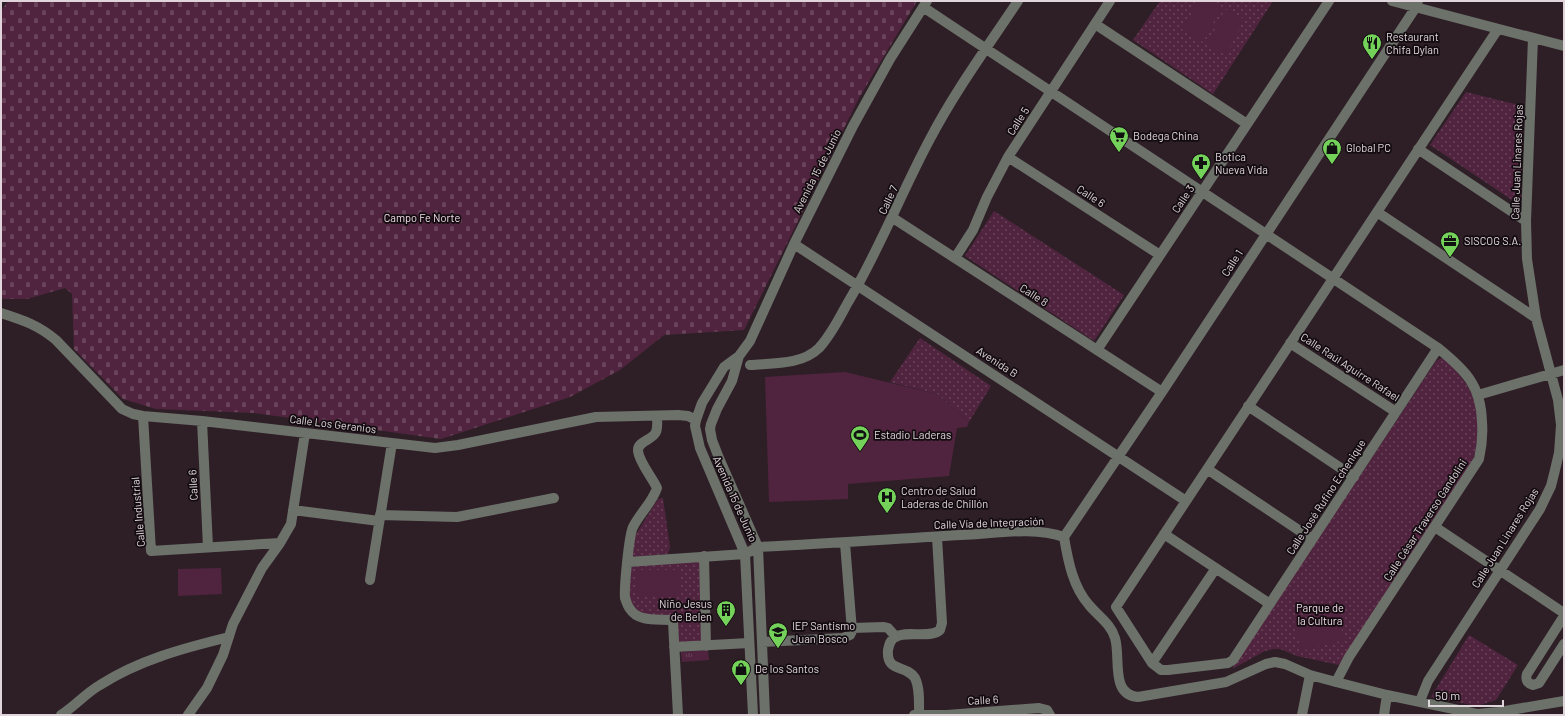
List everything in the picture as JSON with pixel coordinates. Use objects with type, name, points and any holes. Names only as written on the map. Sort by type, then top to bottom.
[{"type":"street","name":"Calle 7","points":[[750,365],[796,361],[808,356],[819,348],[830,333],[858,286],[893,218],[930,139],[950,103],[1018,1]]},
{"type":"street","name":"Calle 5","points":[[956,258],[973,230],[987,197],[1008,157],[1110,1]]},
{"type":"street","name":"Calle 3","points":[[1097,350],[1329,1]]},
{"type":"street","points":[[1392,1],[1417,4],[1498,29],[1564,46]]},
{"type":"street","name":"Calle César Traverso Gandolini","points":[[925,4],[986,49],[1438,348],[1462,370],[1472,383],[1478,395],[1481,406],[1483,431],[1478,459],[1435,527],[1349,656],[1336,682]]},
{"type":"street","name":"Avenida 15 de Junio","points":[[753,715],[746,554],[700,448],[696,433],[696,420],[702,403],[718,375],[724,367],[739,356],[750,341],[794,244],[853,126],[890,59],[925,4]]},
{"type":"street","name":"Calle 1","points":[[1064,537],[1162,392],[1417,4]]},
{"type":"street","points":[[1095,24],[1247,124]]},
{"type":"street","points":[[1216,568],[1152,663],[1116,607],[1498,29]]},
{"type":"street","name":"Calle Juan Linares Rojas","points":[[1420,702],[1428,681],[1540,509],[1551,486],[1559,453],[1561,425],[1558,400],[1536,318],[1529,276],[1526,221],[1533,38]]},
{"type":"street","points":[[1418,149],[1526,221]]},
{"type":"street","name":"Calle 6","points":[[1008,157],[1160,255]]},
{"type":"street","points":[[1376,212],[1536,318]]},
{"type":"street","name":"Calle 8","points":[[893,218],[1162,392]]},
{"type":"street","name":"Avenida B","points":[[794,244],[1186,500]]},
{"type":"street","name":"Calle Los Geranios","points":[[1,313],[24,320],[46,332],[56,340],[122,409],[133,414],[143,416],[202,421],[435,448],[458,445],[596,418],[678,415],[688,416],[696,420]]},
{"type":"street","name":"Calle Raúl Aguirre Rafael","points":[[1290,343],[1396,412]]},
{"type":"street","name":"Calle José Rufino Echenique","points":[[1152,663],[1161,670],[1168,670],[1228,663],[1233,660],[1438,348]]},
{"type":"street","name":"Avenida 15 de Junio","points":[[739,356],[732,381],[711,424],[711,434],[719,458],[758,548],[765,715]]},
{"type":"street","points":[[1478,395],[1564,370]]},
{"type":"street","points":[[1248,406],[1354,477]]},
{"type":"street","name":"Calle Industrial","points":[[143,416],[152,551],[280,543]]},
{"type":"street","points":[[657,416],[657,430],[655,434],[652,438],[638,447],[638,453],[641,460],[657,488],[654,496],[632,528],[625,598],[630,610],[645,619],[670,620],[673,622],[678,715]]},
{"type":"street","name":"Calle 6","points":[[202,421],[208,547]]},
{"type":"street","points":[[188,715],[207,688],[223,655],[233,624],[262,568],[280,543],[291,524],[305,433]]},
{"type":"street","points":[[370,580],[392,443]]},
{"type":"street","points":[[1207,469],[1312,539]]},
{"type":"street","points":[[293,510],[380,518],[457,517],[554,498]]},
{"type":"street","points":[[1435,527],[1564,613]]},
{"type":"street","name":"Calle Vía de Integración","points":[[628,562],[746,554],[758,548],[937,537],[1035,532],[1064,537]]},
{"type":"street","points":[[1164,534],[1270,604]]},
{"type":"street","points":[[919,715],[918,687],[914,676],[910,672],[895,667],[889,661],[888,655],[890,642],[896,637],[904,635],[937,633],[941,627],[937,537]]},
{"type":"street","points":[[1064,537],[1067,555],[1079,590],[1088,604],[1109,625],[1115,637],[1118,649],[1119,680],[1121,688],[1126,694],[1138,697],[1220,684],[1234,680],[1266,664],[1274,662],[1285,664],[1310,675],[1336,682],[1387,695],[1477,714],[1499,712],[1564,701]]},
{"type":"street","points":[[762,642],[843,638],[850,635],[851,628],[845,543]]},
{"type":"street","points":[[704,556],[706,646]]},
{"type":"street","points":[[1564,616],[1527,674],[1528,683],[1533,685],[1539,683],[1564,644]]},
{"type":"street","points":[[851,628],[884,627],[888,628],[896,637]]},
{"type":"street","points":[[61,715],[98,685],[119,674],[174,651],[229,637]]},
{"type":"street","points":[[674,648],[749,643]]},
{"type":"street","points":[[1302,715],[1310,675]]},
{"type":"street","points":[[1384,715],[1387,695]]},
{"type":"street","name":"Calle 6","points":[[914,715],[1026,712],[1039,708],[1044,708],[1050,715]]},
{"type":"green space","name":"Campo Fe Norte","points":[[8,1],[917,1],[859,98],[744,330],[664,335],[620,370],[570,397],[441,439],[254,413],[156,409],[123,399],[74,349],[72,294],[65,288],[27,299],[1,299],[1,11]]},
{"type":"green space","points":[[1160,1],[1273,1],[1213,94],[1133,40]]},
{"type":"green space","points":[[1198,1],[1208,1],[1221,8],[1203,42],[1182,31]]},
{"type":"green space","points":[[1225,9],[1244,19],[1226,55],[1207,45]]},
{"type":"green space","points":[[1466,92],[1523,106],[1521,206],[1430,145]]},
{"type":"green space","points":[[994,211],[1124,295],[1094,341],[965,256]]},
{"type":"green space","points":[[920,338],[991,386],[969,422],[937,394],[890,382]]},
{"type":"green space","name":"Parque de la Cultura","points":[[1441,358],[1450,364],[1471,392],[1478,415],[1479,426],[1476,450],[1472,462],[1339,665],[1297,656],[1280,649],[1274,649],[1265,651],[1232,669],[1436,361]]},
{"type":"green space","name":"Estadio Laderas","points":[[845,372],[937,394],[969,422],[967,427],[957,428],[949,476],[848,484],[848,499],[769,502],[765,377]]},
{"type":"green space","points":[[663,498],[670,547],[668,554],[633,557],[631,555],[631,542],[658,499]]},
{"type":"green space","points":[[698,560],[701,563],[702,641],[676,642],[676,617],[646,617],[629,604],[629,571],[632,566]]},
{"type":"green space","points":[[221,568],[222,594],[178,596],[178,569]]},
{"type":"green space","points":[[635,570],[680,570],[680,596],[636,597]]},
{"type":"green space","points":[[1337,611],[1344,640],[1301,651],[1294,621]]},
{"type":"green space","points":[[1469,635],[1518,665],[1496,700],[1477,706],[1431,697]]},
{"type":"green space","points":[[708,650],[709,660],[682,662],[681,652]]},
{"type":"place","name":"Restaurant Chifa Dylan","points":[[1372,60]]},
{"type":"place","name":"Bodega China","points":[[1119,153]]},
{"type":"place","name":"Global PC","points":[[1332,165]]},
{"type":"place","name":"Botica Nueva Vida","points":[[1201,180]]},
{"type":"place","name":"SISCOG S.A.","points":[[1450,258]]},
{"type":"place","name":"Estadio Laderas","points":[[860,452]]},
{"type":"place","name":"Centro de Salud Laderas de Chillón","points":[[887,514]]},
{"type":"place","name":"Niño Jesus de Belen","points":[[726,627]]},
{"type":"place","name":"IEP Santismo Juan Bosco","points":[[778,649]]},
{"type":"place","name":"De los Santos","points":[[741,686]]}]
